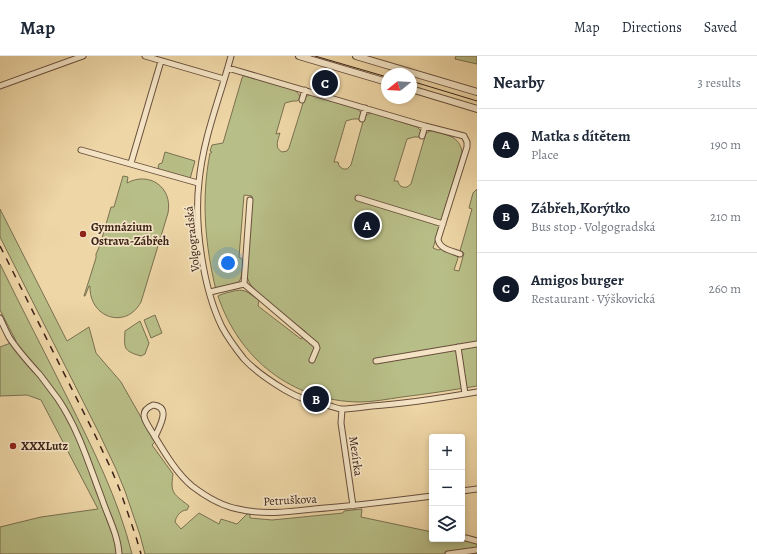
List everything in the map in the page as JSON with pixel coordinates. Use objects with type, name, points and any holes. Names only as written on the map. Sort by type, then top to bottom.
[{"type":"street","points":[[0,86],[83,56]]},
{"type":"street","points":[[144,56],[224,79]]},
{"type":"street","name":"Volgogradská","points":[[231,56],[204,147],[198,183],[198,204],[199,236],[205,276],[215,311],[235,348],[270,381],[295,396],[304,400],[342,409],[401,404],[477,392]]},
{"type":"street","points":[[299,56],[381,80]]},
{"type":"street","points":[[356,56],[477,92]]},
{"type":"street","points":[[131,163],[161,61]]},
{"type":"street","points":[[228,68],[464,136],[467,142],[467,147],[438,239],[439,245],[460,254]]},
{"type":"street","points":[[302,100],[305,90]]},
{"type":"street","points":[[417,92],[477,109]]},
{"type":"street","points":[[362,119],[365,108]]},
{"type":"street","points":[[422,136],[425,126]]},
{"type":"street","points":[[82,150],[198,183]]},
{"type":"street","points":[[358,198],[443,224]]},
{"type":"street","points":[[244,284],[250,200]]},
{"type":"street","points":[[210,292],[244,284]]},
{"type":"street","points":[[244,284],[316,344],[317,348],[312,360]]},
{"type":"street","points":[[0,318],[9,337],[59,401],[70,419],[91,468],[112,525],[119,547],[119,554]]},
{"type":"street","points":[[376,361],[477,344]]},
{"type":"street","points":[[458,347],[465,394]]},
{"type":"street","name":"Petruškova","points":[[155,437],[164,414],[160,407],[153,405],[145,411],[144,419],[155,437],[175,467],[192,486],[222,504],[236,509],[270,513],[353,506],[429,496]]},
{"type":"street","name":"Mezírka","points":[[342,409],[341,423],[353,506]]},
{"type":"street","points":[[465,491],[477,489]]},
{"type":"street","points":[[466,538],[477,541]]},
{"type":"street","points":[[448,554],[477,550]]},
{"type":"green space","points":[[456,56],[477,56],[477,64],[455,59]]},
{"type":"green space","points":[[244,75],[294,90],[299,95],[297,101],[285,103],[276,134],[280,133],[277,146],[282,152],[287,151],[289,148],[304,100],[306,97],[311,95],[357,109],[361,113],[359,119],[346,121],[334,162],[338,162],[339,166],[343,169],[347,169],[351,165],[364,118],[370,113],[417,127],[421,131],[421,135],[419,137],[407,139],[394,181],[398,181],[402,187],[407,187],[411,184],[426,133],[433,131],[452,137],[461,147],[462,152],[433,248],[438,250],[442,249],[457,254],[458,258],[454,270],[459,271],[464,253],[460,251],[472,209],[469,208],[473,193],[477,189],[477,386],[370,402],[335,400],[312,394],[290,385],[271,372],[254,357],[239,339],[227,319],[218,296],[240,290],[243,290],[259,300],[258,306],[301,339],[306,332],[259,296],[250,284],[247,277],[246,271],[252,196],[244,195],[239,257],[243,260],[240,280],[235,285],[216,290],[207,239],[205,205],[207,170],[210,153],[212,152],[210,151],[212,145],[223,143]]},
{"type":"green space","points":[[165,152],[195,161],[190,179],[160,170],[158,167],[159,164],[162,163]]},
{"type":"green space","points":[[123,176],[128,177],[127,183],[143,179],[151,180],[158,184],[167,196],[169,204],[168,213],[141,302],[134,311],[127,316],[118,318],[102,313],[95,306],[91,297],[90,286],[84,296],[111,207],[114,207]]},
{"type":"green space","points":[[0,209],[67,341],[89,327],[96,353],[121,382],[155,442],[152,445],[173,474],[172,486],[174,493],[189,506],[187,510],[179,514],[175,522],[181,529],[199,513],[219,524],[221,519],[237,524],[247,514],[250,514],[250,518],[272,520],[343,513],[344,511],[362,509],[361,517],[429,531],[429,542],[465,542],[465,540],[477,542],[477,554],[145,554],[125,491],[116,469],[0,237]]},
{"type":"green space","points":[[0,264],[77,416],[95,455],[120,513],[132,554],[0,554],[0,527],[41,517],[98,509],[41,400],[27,395],[0,396],[0,347],[16,341],[0,310]]},
{"type":"green space","points":[[155,315],[162,333],[151,338],[144,320]]},
{"type":"green space","points":[[140,321],[149,343],[145,354],[141,356],[128,350],[125,345],[125,331]]},
{"type":"tram line","points":[[315,56],[381,75]]},
{"type":"tram line","points":[[417,83],[477,101]]},
{"type":"railway","points":[[0,246],[112,471],[121,493],[141,554]]},
{"type":"place","name":"Amigos burger","points":[[325,83]]},
{"type":"place","name":"Matka s dítětem","points":[[367,225]]},
{"type":"place","name":"Gymnázium Ostrava-Zábřeh","points":[[83,234]]},
{"type":"place","name":"Zábřeh,Korýtko","points":[[316,399]]},
{"type":"place","name":"XXXLutz","points":[[13,446]]}]
